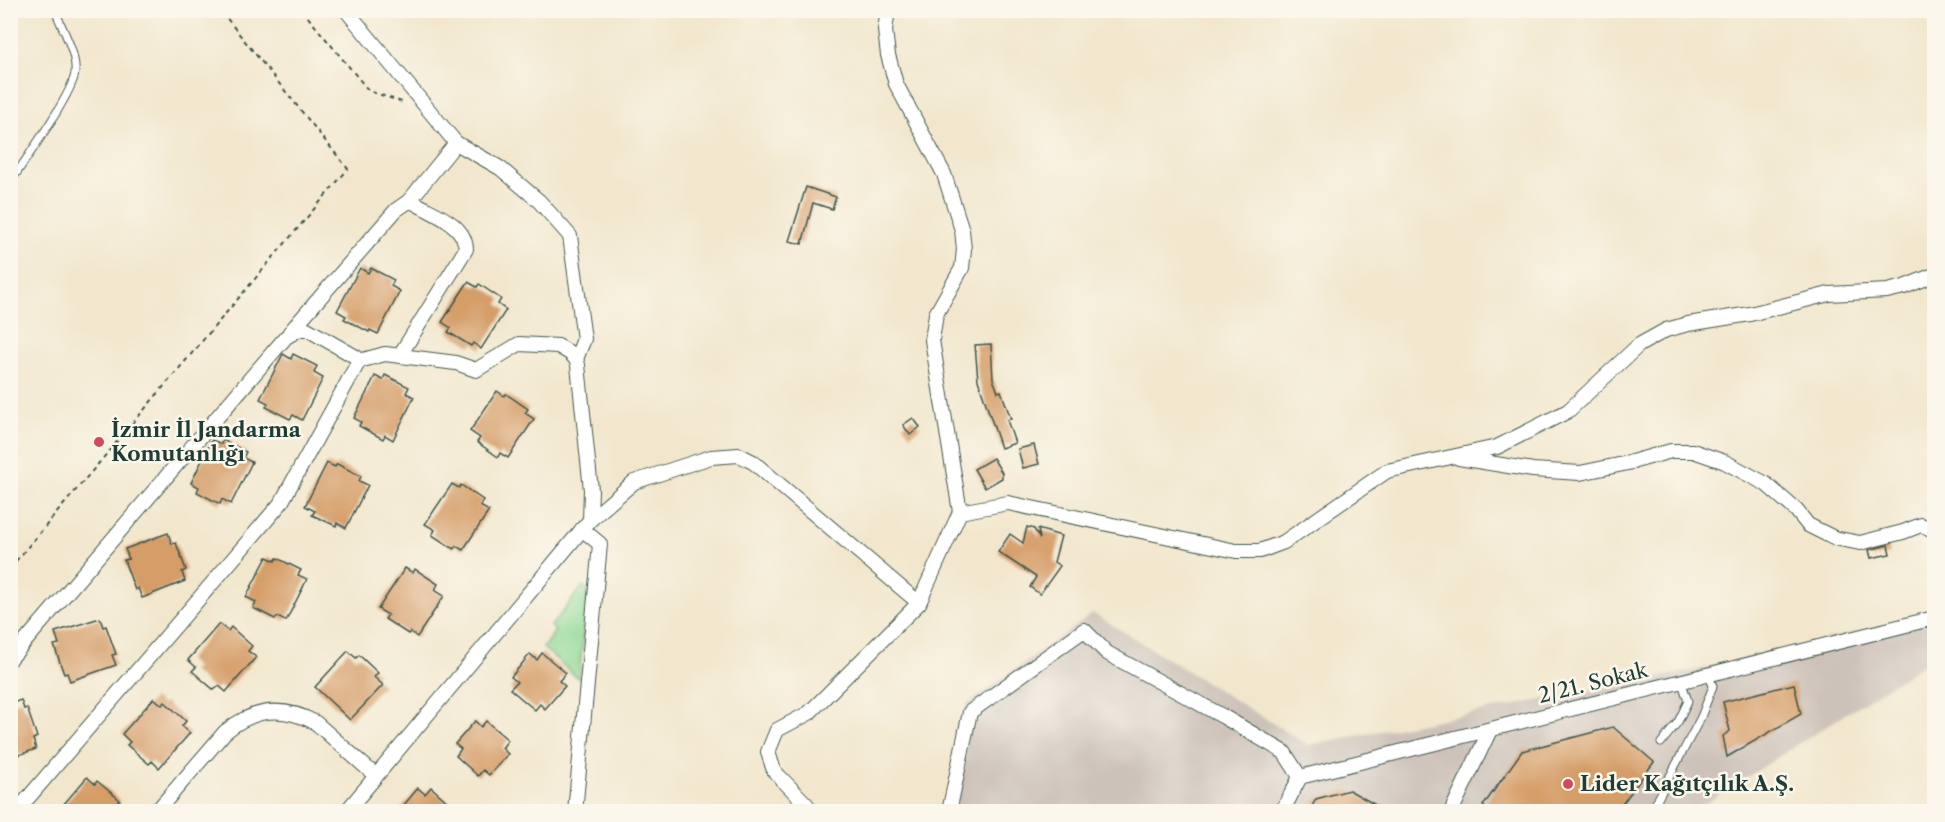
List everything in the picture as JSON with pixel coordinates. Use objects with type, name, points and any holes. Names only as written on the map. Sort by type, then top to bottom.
[{"type":"street","points":[[346,10],[456,143],[500,168],[538,201],[570,236],[584,339],[576,359]]},
{"type":"street","points":[[808,812],[807,805],[774,771],[768,752],[777,730],[809,713],[919,603],[960,512],[932,340],[936,314],[962,268],[964,249],[962,230],[944,174],[896,84],[888,55],[885,30],[888,10]]},
{"type":"street","points":[[10,659],[396,210],[409,201],[456,143]]},
{"type":"street","points":[[400,356],[466,249],[466,242],[456,226],[409,201]]},
{"type":"street","points":[[960,512],[1008,503],[1236,551],[1260,551],[1284,542],[1387,471],[1497,447],[1568,411],[1640,345],[1666,330],[1750,314],[1829,294],[1887,291],[1904,287],[1935,274]]},
{"type":"street","points":[[286,337],[300,329],[307,329],[350,352],[359,361]]},
{"type":"street","points":[[16,812],[281,503],[359,361],[385,354],[456,363],[476,370],[519,344],[549,345],[565,349],[576,359],[590,476],[586,525],[600,544],[575,812]]},
{"type":"street","points":[[1451,457],[1533,470],[1580,473],[1671,451],[1693,451],[1725,462],[1766,484],[1796,510],[1808,525],[1834,538],[1860,543],[1921,525],[1935,530]]},
{"type":"street","points":[[346,812],[586,525],[634,482],[711,457],[740,455],[753,462],[919,603]]},
{"type":"street","name":"2/21. Sokak","points":[[1300,777],[1935,618]]},
{"type":"street","points":[[949,812],[970,711],[1084,630],[1107,653],[1284,752],[1300,777],[1282,812]]},
{"type":"street","points":[[156,812],[217,740],[238,722],[259,713],[286,711],[306,717],[316,723],[376,776]]},
{"type":"street","points":[[1451,812],[1490,730]]},
{"type":"lane","points":[[10,183],[64,99],[75,73],[71,50],[55,10]]},
{"type":"lane","points":[[1651,812],[1701,717],[1713,686],[1709,676]]},
{"type":"lane","points":[[1661,743],[1678,722],[1688,701],[1682,683]]},
{"type":"path","points":[[10,568],[348,169],[220,10]]},
{"type":"path","points":[[302,10],[369,91],[428,110]]},
{"type":"path","points":[[10,553],[18,559]]},
{"type":"shaded area","points":[[1093,613],[1308,745],[1722,665],[1934,613],[1934,668],[1922,665],[1694,811],[944,812],[967,704]]},
{"type":"green space","points":[[583,586],[588,590],[579,679],[543,648],[555,631],[551,626]]},
{"type":"building","points":[[806,187],[836,197],[832,209],[813,203],[802,244],[789,241]]},
{"type":"building","points":[[360,268],[368,273],[371,268],[394,280],[391,286],[400,291],[378,334],[370,330],[369,332],[344,319],[346,316],[337,311]]},
{"type":"building","points":[[468,282],[477,287],[479,284],[501,299],[498,304],[506,310],[481,349],[473,343],[471,346],[448,332],[451,328],[442,322]]},
{"type":"building","points":[[991,344],[993,379],[998,392],[1001,391],[1011,419],[1007,420],[1015,443],[1001,448],[978,380],[975,345]]},
{"type":"building","points":[[283,354],[291,359],[293,354],[317,366],[314,373],[323,378],[302,420],[293,415],[290,419],[266,407],[268,403],[260,399]]},
{"type":"building","points":[[385,375],[409,387],[406,393],[414,397],[393,440],[385,435],[383,439],[359,426],[361,422],[354,418],[375,376],[383,380]]},
{"type":"building","points":[[497,391],[504,396],[506,394],[528,409],[525,413],[534,419],[508,458],[500,453],[498,457],[477,442],[480,438],[470,431]]},
{"type":"building","points":[[913,418],[920,427],[910,435],[903,425]]},
{"type":"building","points":[[212,440],[221,444],[223,440],[246,452],[243,458],[252,462],[231,504],[222,499],[220,504],[197,492],[199,487],[191,483]]},
{"type":"building","points":[[1034,445],[1039,464],[1023,468],[1018,449]]},
{"type":"building","points":[[993,458],[1002,473],[1002,478],[985,488],[974,469]]},
{"type":"building","points":[[327,463],[335,467],[337,464],[361,476],[359,481],[368,485],[346,528],[312,515],[315,511],[305,506]]},
{"type":"building","points":[[452,484],[459,488],[461,485],[483,500],[480,506],[489,511],[463,550],[456,546],[454,549],[432,535],[435,530],[425,524]]},
{"type":"building","points":[[1027,527],[1034,529],[1040,539],[1038,529],[1061,536],[1054,562],[1060,566],[1040,594],[1030,587],[1036,577],[998,552],[1010,534],[1023,543]]},
{"type":"building","points":[[168,533],[172,544],[176,543],[186,570],[182,572],[185,581],[142,598],[138,588],[135,590],[124,560],[129,559],[125,549]]},
{"type":"building","points":[[1888,545],[1890,554],[1871,558],[1869,550]]},
{"type":"building","points":[[267,557],[275,561],[277,558],[301,570],[298,575],[307,579],[286,621],[277,617],[275,619],[253,608],[256,602],[246,597]]},
{"type":"building","points":[[405,568],[413,573],[415,569],[438,584],[435,590],[444,596],[417,637],[385,619],[388,615],[378,609]]},
{"type":"building","points":[[100,618],[103,627],[106,626],[116,654],[112,655],[116,665],[70,681],[67,673],[64,674],[54,645],[59,644],[55,632]]},
{"type":"building","points":[[219,624],[228,631],[231,627],[252,646],[248,651],[256,657],[226,692],[219,686],[214,690],[192,671],[196,667],[188,660]]},
{"type":"building","points":[[348,651],[356,658],[359,655],[378,673],[374,677],[383,685],[350,720],[315,687]]},
{"type":"building","points":[[542,653],[566,673],[559,681],[565,686],[545,709],[540,704],[535,710],[510,689],[517,682],[511,677],[530,654],[537,660]]},
{"type":"building","points":[[1794,684],[1801,714],[1727,757],[1723,736],[1730,731],[1723,702]]},
{"type":"building","points":[[154,698],[162,705],[165,702],[186,721],[182,726],[190,733],[159,768],[152,761],[149,764],[127,745],[130,742],[122,734]]},
{"type":"building","points":[[21,700],[24,709],[27,708],[37,737],[33,739],[36,749],[10,758],[10,704]]},
{"type":"building","points":[[475,721],[481,727],[486,721],[508,740],[502,748],[508,754],[489,775],[483,770],[478,776],[456,756],[461,749],[455,744]]},
{"type":"building","name":"Lider Kağıtçılık A.Ş.","points":[[1613,727],[1654,762],[1616,812],[1490,812],[1483,806],[1522,751]]},
{"type":"building","points":[[87,777],[95,784],[97,781],[120,800],[109,812],[57,812]]},
{"type":"building","points":[[431,787],[459,812],[398,812],[418,788],[425,794]]},
{"type":"building","points":[[1349,790],[1388,812],[1309,812],[1316,799]]},
{"type":"place","name":"İzmir İl Jandarma Komutanlığı","points":[[99,442]]},
{"type":"place","name":"Lider Kağıtçılık A.Ş.","points":[[1568,784]]}]
